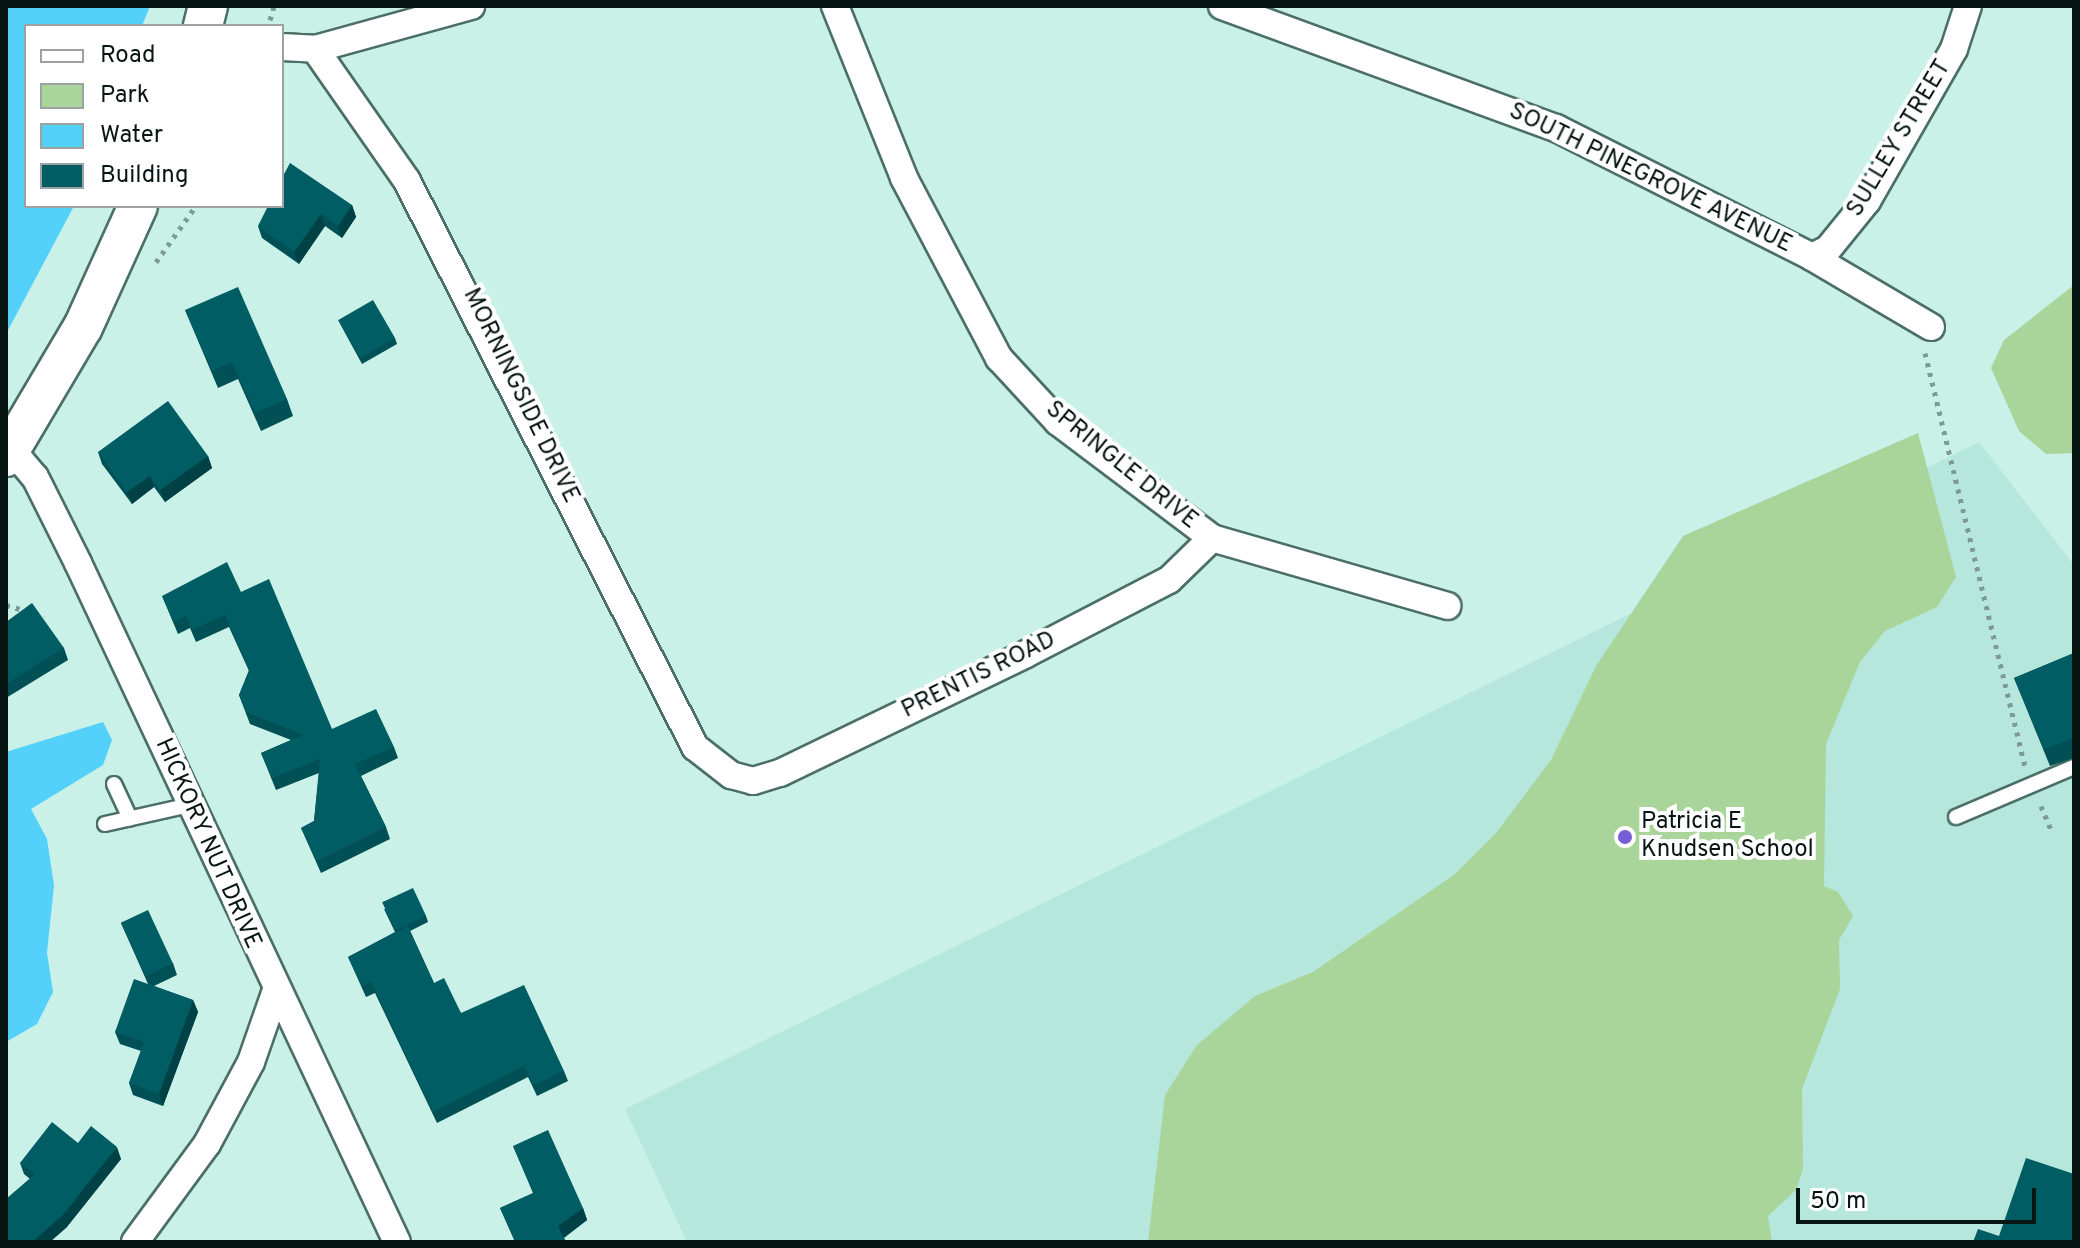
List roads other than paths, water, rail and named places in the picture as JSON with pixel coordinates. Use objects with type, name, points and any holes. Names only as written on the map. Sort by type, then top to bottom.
[{"type":"main road","points":[[8,451],[83,327],[137,208]]},
{"type":"street","points":[[284,47],[315,49],[471,6]]},
{"type":"street","name":"SPRINGLE DRIVE","points":[[835,6],[904,178],[999,358],[1058,422],[1212,538],[1447,606]]},
{"type":"street","name":"SOUTH PINEGROVE AVENUE","points":[[1222,6],[1556,128],[1812,257],[1931,327]]},
{"type":"street","name":"SULLEY STREET","points":[[1812,257],[1828,249],[1867,201],[1954,49],[1968,6]]},
{"type":"street","name":"MORNINGSIDE DRIVE","points":[[315,49],[453,261],[695,747],[731,775]]},
{"type":"street","name":"HICKORY NUT DRIVE","points":[[8,451],[43,491],[275,993],[397,1242]]},
{"type":"street","name":"PRENTIS ROAD","points":[[731,775],[753,781],[780,773],[1026,654],[1169,580],[1212,538]]},
{"type":"street","points":[[135,1242],[207,1144],[251,1062],[275,993]]},
{"type":"lane","points":[[1956,817],[2074,767]]},
{"type":"lane","points":[[114,784],[130,819]]},
{"type":"lane","points":[[105,824],[190,805]]},
{"type":"water","points":[[6,6],[150,6],[143,24],[24,24],[24,208],[73,208],[6,334]]},
{"type":"water","points":[[103,722],[112,740],[103,765],[31,809],[47,839],[54,885],[47,953],[53,992],[37,1024],[6,1042],[6,752]]},
{"type":"place","name":"Patricia E Knudsen School","points":[[1625,837]]}]
